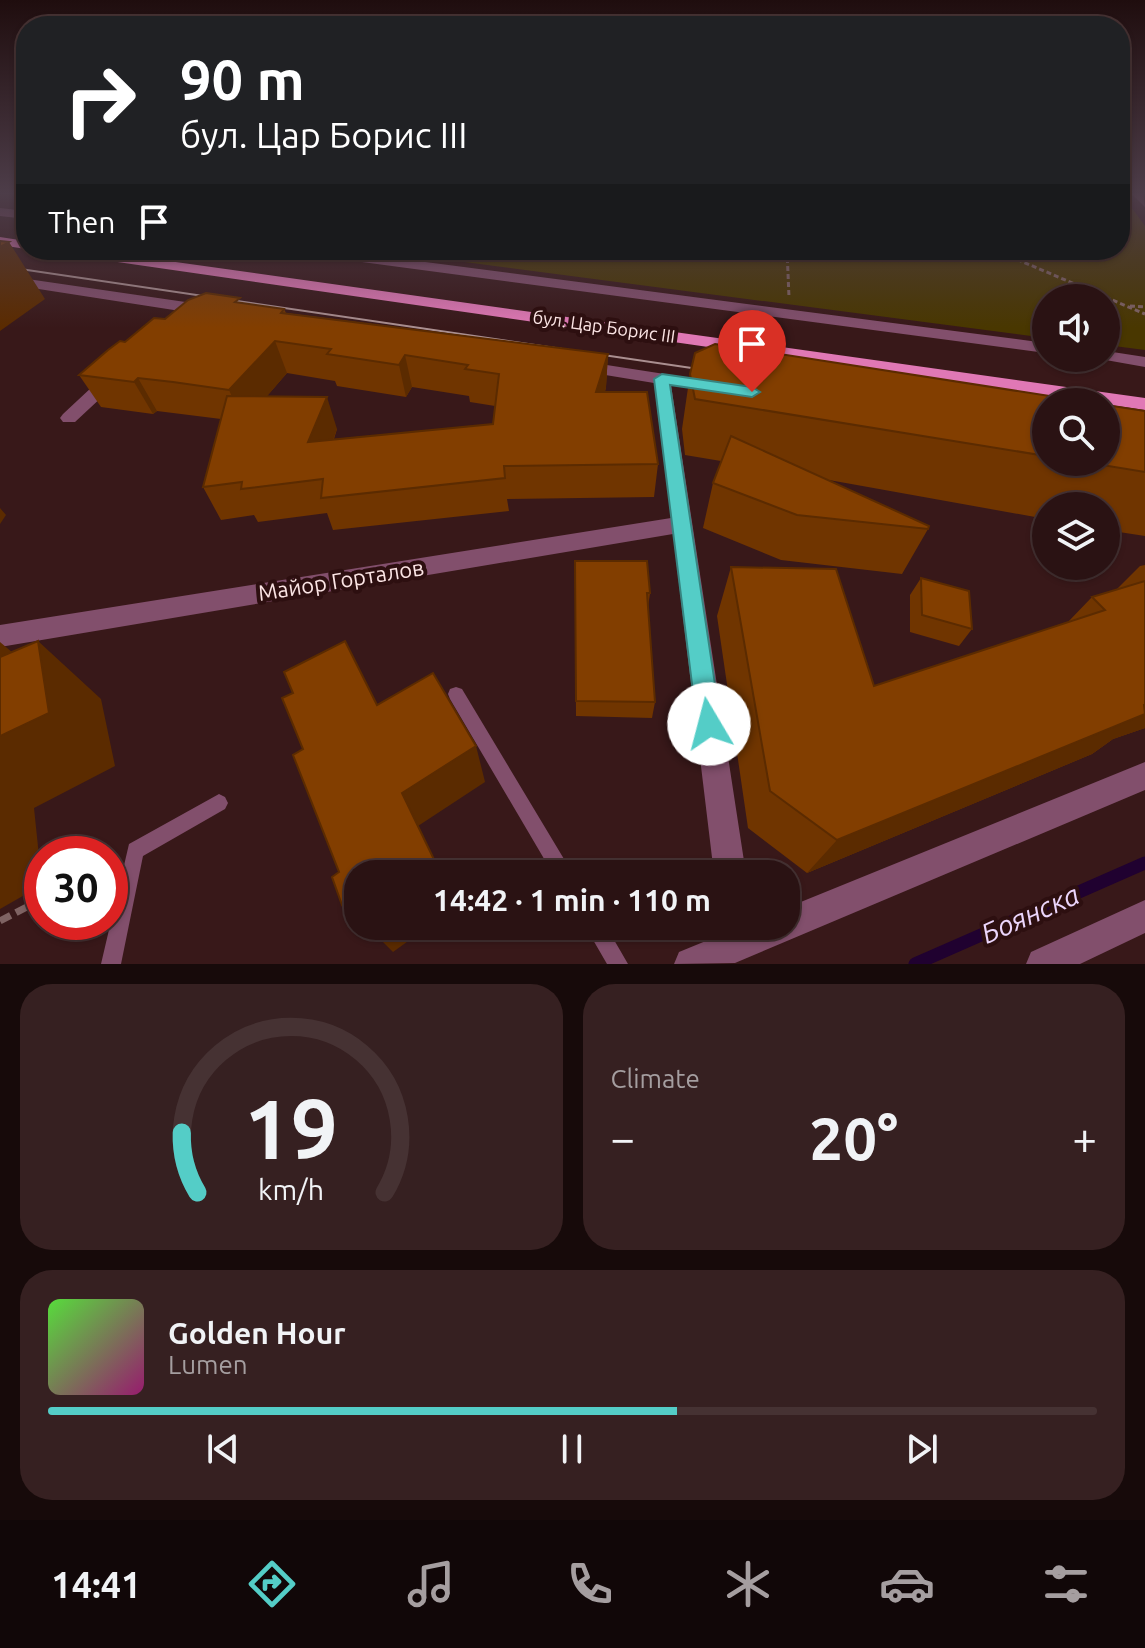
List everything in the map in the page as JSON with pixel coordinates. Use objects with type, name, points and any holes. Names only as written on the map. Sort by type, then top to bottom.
[{"type":"main road","name":"бул. Цар Борис III","points":[[132,260],[1145,404]]},
{"type":"street","name":"бул. Цар Борис III","points":[[378,260],[1032,346]]},
{"type":"street","points":[[0,279],[218,312]]},
{"type":"street","points":[[169,325],[189,307]]},
{"type":"street","points":[[1120,358],[1145,362]]},
{"type":"street","name":"бул. Цар Борис III","points":[[571,365],[737,390]]},
{"type":"street","points":[[69,418],[125,366]]},
{"type":"street","points":[[662,379],[728,860]]},
{"type":"street","name":"Майор Горталов","points":[[0,636],[682,524]]},
{"type":"street","points":[[800,918],[1145,776]]},
{"type":"street","points":[[1043,964],[1145,916]]},
{"type":"street","points":[[691,964],[729,940]]},
{"type":"lane","points":[[456,694],[556,860]]},
{"type":"lane","points":[[111,964],[135,850],[219,803]]},
{"type":"lane","points":[[603,940],[618,964]]},
{"type":"path","points":[[787,260],[788,314]]},
{"type":"path","points":[[1018,260],[1145,314]]},
{"type":"path","points":[[1124,305],[1145,307]]},
{"type":"path","points":[[0,921],[24,908]]},
{"type":"shaded area","points":[[1130,238],[1145,238],[1145,350],[1120,347],[1120,284],[1032,284],[1032,336],[449,260],[1130,260]]},
{"type":"building","points":[[206,293],[240,298],[235,302],[284,309],[281,313],[608,354],[596,392],[647,392],[658,464],[504,466],[505,478],[321,498],[323,479],[241,489],[242,482],[203,487],[227,396],[327,397],[308,442],[493,424],[499,374],[465,369],[468,365],[405,355],[399,365],[327,354],[331,349],[275,341],[229,390],[138,378],[134,382],[79,375],[154,318],[165,319],[188,300]]},
{"type":"building","points":[[715,344],[1032,393],[1032,454],[695,399],[690,374],[695,353]]},
{"type":"building","points":[[1120,407],[1145,411],[1145,472],[1120,468]]},
{"type":"building","points":[[731,436],[929,526],[928,529],[797,515],[713,483]]},
{"type":"building","points":[[575,561],[647,561],[655,702],[576,701]]},
{"type":"building","points":[[731,567],[836,569],[874,686],[1105,610],[1092,597],[1145,581],[1145,714],[837,840],[770,791]]},
{"type":"building","points":[[921,578],[969,591],[972,629],[922,615]]},
{"type":"building","points":[[38,641],[49,713],[0,736],[0,657]]},
{"type":"building","points":[[345,641],[377,705],[433,673],[476,746],[402,793],[434,860],[344,860],[342,905],[332,877],[339,872],[293,755],[303,749],[282,698],[293,693],[284,672]]},
{"type":"waterway","name":"Боянска","points":[[915,964],[1145,863]]},
{"type":"tram line","points":[[0,266],[712,371]]},
{"type":"route","points":[[709,724],[662,379],[752,392]]}]
